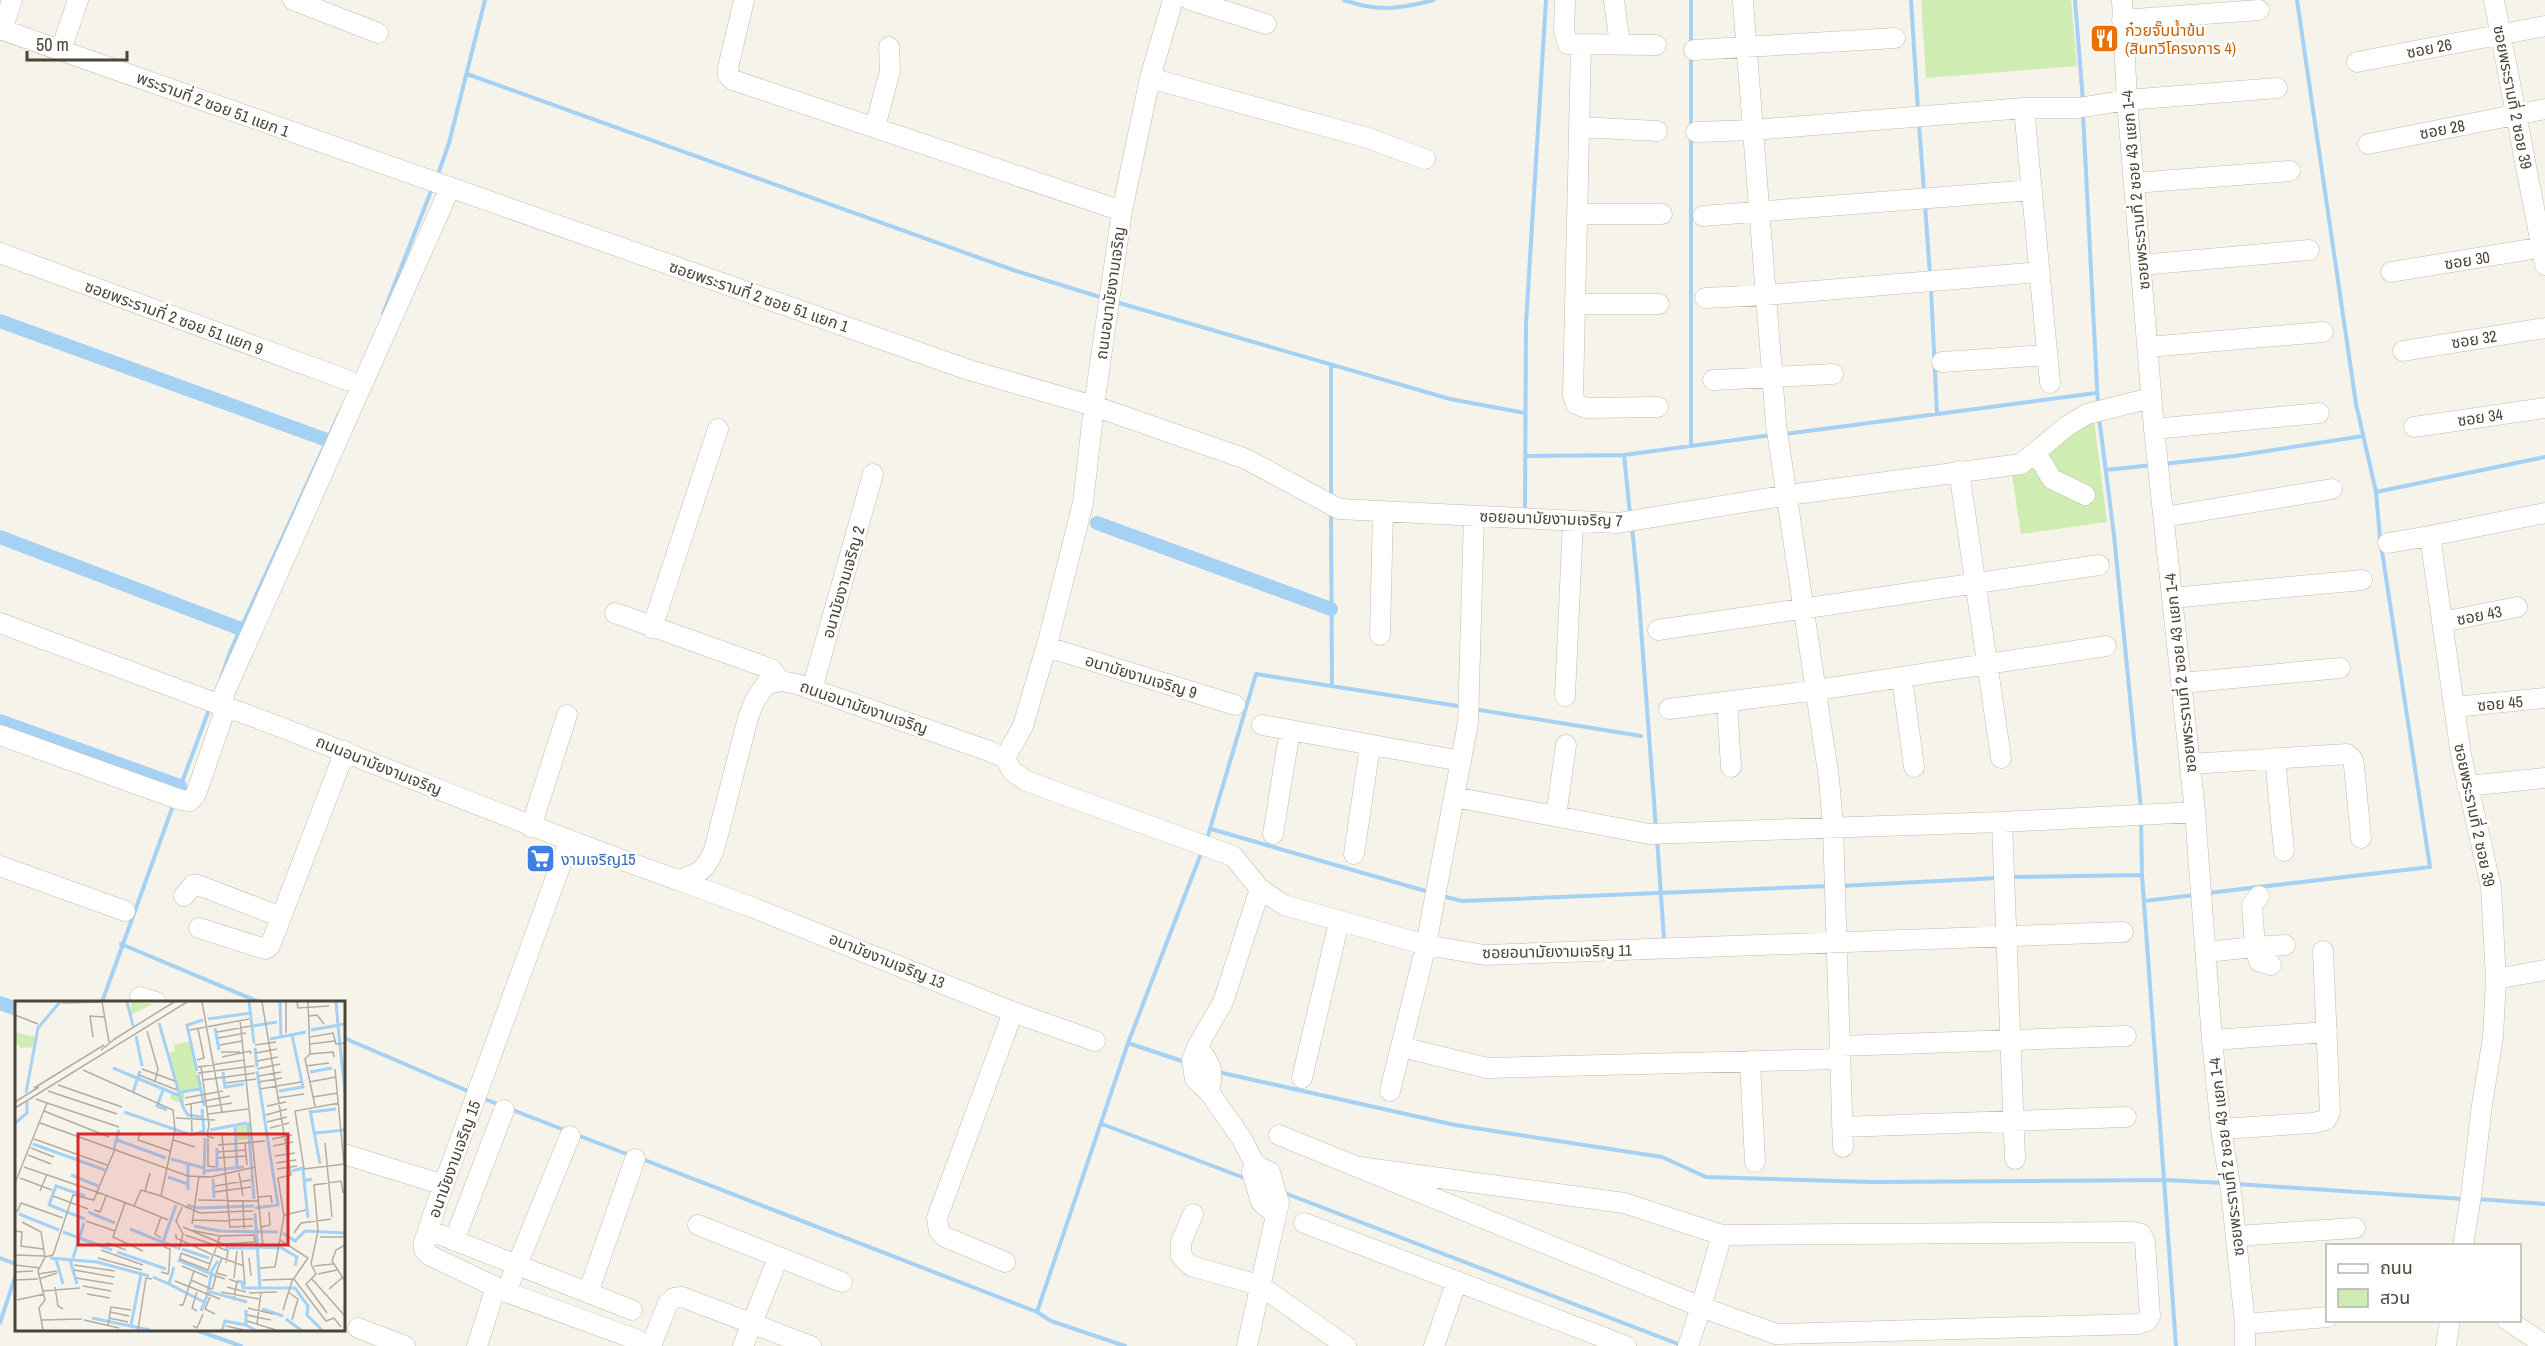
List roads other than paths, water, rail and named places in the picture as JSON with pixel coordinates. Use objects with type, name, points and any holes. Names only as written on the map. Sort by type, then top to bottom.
[{"type":"street","points":[[1,29],[12,0]]},
{"type":"street","points":[[61,50],[78,0]]},
{"type":"street","points":[[293,0],[378,33]]},
{"type":"street","points":[[744,0],[728,68],[728,75],[733,80],[1122,210]]},
{"type":"street","name":"ถนนอนามัยงามเจริญ","points":[[0,623],[218,704],[227,711],[234,710],[345,751],[569,842],[678,880],[694,876],[706,867],[714,850],[754,702],[766,684],[781,681],[812,689],[1005,758],[1023,726],[1047,647],[1083,503],[1094,406],[1122,210],[1150,78],[1173,0]]},
{"type":"street","points":[[1190,0],[1266,24]]},
{"type":"street","points":[[1565,0],[1568,44],[1656,45]]},
{"type":"street","points":[[1614,0],[1620,45]]},
{"type":"street","name":"ซอยพระรามที่ 2 ซอย 43 แยก 1-4","points":[[2122,0],[2127,100],[2151,398],[2195,812],[2212,1040],[2221,1129],[2236,1236],[2245,1346]]},
{"type":"street","name":"ซอยพระรามที่ 2 ซอย 39","points":[[2494,0],[2544,253]]},
{"type":"street","points":[[1743,2],[1776,424],[1829,779],[1833,827],[1843,1147]]},
{"type":"street","points":[[2122,20],[2221,6],[2259,10]]},
{"type":"street","name":"ซอย 26","points":[[2357,62],[2545,26]]},
{"type":"street","name":"พระรามที่ 2 ซอย 51 แยก 1","points":[[1,29],[440,184]]},
{"type":"street","points":[[1694,50],[1894,38]]},
{"type":"street","points":[[1581,45],[1573,395],[1576,404],[1586,408],[1658,407]]},
{"type":"street","points":[[875,127],[890,71],[889,47]]},
{"type":"street","points":[[1150,78],[1368,138],[1425,159]]},
{"type":"street","points":[[1696,132],[1753,130],[2024,108],[2087,107],[2127,100],[2277,88]]},
{"type":"street","points":[[2024,108],[2050,383]]},
{"type":"street","name":"ซอย 28","points":[[2368,144],[2545,109]]},
{"type":"street","points":[[1579,127],[1657,131]]},
{"type":"street","points":[[2134,183],[2290,171]]},
{"type":"street","points":[[0,735],[182,800],[190,801],[196,794],[223,716],[227,711],[223,696],[440,184]]},
{"type":"street","name":"ซอยพระรามที่ 2 ซอย 51 แยก 1","points":[[440,184],[969,370],[1094,406]]},
{"type":"street","points":[[1703,216],[2032,190]]},
{"type":"street","points":[[1578,214],[1662,214]]},
{"type":"street","points":[[2141,265],[2309,250]]},
{"type":"street","name":"ซอย 30","points":[[2391,272],[2544,253]]},
{"type":"street","name":"ซอยพระรามที่ 2 ซอย 51 แยก 9","points":[[0,254],[347,380]]},
{"type":"street","points":[[1705,298],[2040,272]]},
{"type":"street","points":[[1576,304],[1659,304]]},
{"type":"street","name":"ซอย 32","points":[[2403,351],[2545,328]]},
{"type":"street","points":[[2147,347],[2323,332]]},
{"type":"street","points":[[1942,362],[2047,355]]},
{"type":"street","points":[[1713,380],[1833,375]]},
{"type":"street","name":"ซอยอนามัยงามเจริญ 7","points":[[1094,406],[1246,459],[1339,509],[1625,521],[1788,495],[2021,464],[2067,426],[2087,414],[2151,398]]},
{"type":"street","name":"ซอย 34","points":[[2414,427],[2545,408]]},
{"type":"street","points":[[2154,429],[2319,413]]},
{"type":"street","points":[[652,628],[718,429]]},
{"type":"street","points":[[2036,453],[2052,479],[2085,495]]},
{"type":"street","points":[[1959,471],[2001,758]]},
{"type":"street","name":"อนามัยงามเจริญ 2","points":[[812,689],[873,474]]},
{"type":"street","points":[[2164,517],[2332,489]]},
{"type":"street","points":[[1380,635],[1383,511]]},
{"type":"street","points":[[2388,543],[2545,513]]},
{"type":"street","points":[[1390,1091],[1426,945],[1468,723],[1474,516]]},
{"type":"street","points":[[1564,696],[1573,520]]},
{"type":"street","name":"ซอยพระรามที่ 2 ซอย 39","points":[[2430,536],[2467,786],[2491,887],[2496,979],[2493,1037],[2463,1244]]},
{"type":"street","points":[[1658,630],[2099,566]]},
{"type":"street","points":[[2172,598],[2362,580]]},
{"type":"street","name":"ซอย 43","points":[[2442,622],[2517,607]]},
{"type":"street","points":[[615,613],[652,628],[760,664],[771,669],[781,681]]},
{"type":"street","points":[[1669,709],[1987,666],[2106,646]]},
{"type":"street","name":"อนามัยงามเจริญ 9","points":[[1047,647],[1235,705]]},
{"type":"street","points":[[2182,683],[2340,668]]},
{"type":"street","points":[[1902,678],[1914,767]]},
{"type":"street","name":"ซอย 45","points":[[2454,707],[2545,698]]},
{"type":"street","points":[[1728,702],[1731,767]]},
{"type":"street","points":[[531,826],[567,715]]},
{"type":"street","points":[[1262,725],[1461,761]]},
{"type":"street","points":[[1273,834],[1290,730]]},
{"type":"street","points":[[1556,816],[1566,745]]},
{"type":"street","points":[[1354,854],[1370,746]]},
{"type":"street","points":[[199,928],[265,949],[270,945],[345,751]]},
{"type":"street","points":[[2190,765],[2339,753],[2351,756],[2361,838]]},
{"type":"street","name":"ซอยอนามัยงามเจริญ 11","points":[[1005,758],[1012,771],[1026,781],[1206,844],[1233,856],[1260,889],[1284,905],[1426,945],[1485,955],[2123,932]]},
{"type":"street","points":[[2276,759],[2284,851]]},
{"type":"street","points":[[2467,786],[2545,778]]},
{"type":"street","points":[[1454,797],[1649,834],[2002,822],[2195,812]]},
{"type":"street","points":[[2002,822],[2015,1159]]},
{"type":"street","name":"อนามัยงามเจริญ 15","points":[[569,842],[444,1185],[428,1230],[424,1249],[429,1255],[501,1290],[634,1339],[645,1346]]},
{"type":"street","points":[[0,866],[125,911]]},
{"type":"street","name":"อนามัยงามเจริญ 13","points":[[678,880],[765,912],[1013,1012],[1095,1041]]},
{"type":"street","points":[[184,896],[193,885],[198,885],[281,917]]},
{"type":"street","points":[[1247,1346],[1272,1207],[1259,1169],[1203,1070],[1260,889]]},
{"type":"street","points":[[2259,896],[2252,904],[2255,947],[2259,961],[2271,964]]},
{"type":"street","points":[[1302,1078],[1339,922]]},
{"type":"street","points":[[2206,952],[2285,945]]},
{"type":"street","points":[[2221,1129],[2313,1123],[2326,1120],[2330,1112],[2323,951]]},
{"type":"street","points":[[2496,979],[2545,970]]},
{"type":"street","points":[[1005,1262],[945,1237],[939,1231],[938,1218],[1013,1012]]},
{"type":"street","points":[[2212,1040],[2327,1032]]},
{"type":"street","points":[[1402,1047],[1486,1068],[1750,1061],[1840,1052],[2126,1036]]},
{"type":"street","points":[[1750,1061],[1755,1162]]},
{"type":"street","points":[[454,1241],[504,1110]]},
{"type":"street","points":[[1842,1126],[2126,1117]]},
{"type":"street","points":[[1278,1135],[1478,1218],[1701,1307],[1776,1334],[2138,1324],[2147,1321],[2150,1316],[2145,1242],[2141,1234],[2133,1232],[1722,1235],[1624,1203],[1359,1167]]},
{"type":"street","points":[[477,1346],[501,1290],[518,1264],[570,1136]]},
{"type":"street","points":[[345,1154],[444,1185]]},
{"type":"street","points":[[588,1293],[634,1159]]},
{"type":"street","points":[[1478,1218],[1480,1198],[1486,1184]]},
{"type":"street","points":[[1193,1214],[1181,1242],[1181,1256],[1191,1266],[1259,1285],[1351,1345]]},
{"type":"street","points":[[1304,1223],[1626,1346]]},
{"type":"street","points":[[698,1225],[842,1282]]},
{"type":"street","points":[[2236,1236],[2355,1228]]},
{"type":"street","points":[[428,1230],[632,1310]]},
{"type":"street","points":[[1688,1345],[1722,1235]]},
{"type":"street","points":[[743,1346],[778,1258]]},
{"type":"street","points":[[1434,1346],[1457,1281]]},
{"type":"street","points":[[651,1346],[668,1303],[674,1298],[682,1297],[811,1346]]},
{"type":"street","points":[[2245,1324],[2326,1317]]},
{"type":"street","points":[[2446,1346],[2450,1322]]},
{"type":"street","points":[[2510,1322],[2545,1345]]},
{"type":"street","points":[[358,1328],[405,1346]]},
{"type":"waterway","points":[[437,177],[449,143],[485,0]]},
{"type":"waterway","points":[[1344,0],[1378,8],[1434,0]]},
{"type":"waterway","points":[[1525,507],[1526,323],[1546,0]]},
{"type":"waterway","points":[[1691,0],[1691,46]]},
{"type":"waterway","points":[[1911,0],[1918,111]]},
{"type":"waterway","points":[[2075,0],[2083,101]]},
{"type":"waterway","points":[[2208,893],[2430,867],[2380,538],[2376,492],[2356,404],[2297,0]]},
{"type":"waterway","points":[[1691,54],[1691,127]]},
{"type":"waterway","points":[[467,74],[1016,271],[1103,298]]},
{"type":"waterway","points":[[2083,114],[2098,406]]},
{"type":"waterway","points":[[1919,124],[1924,191]]},
{"type":"waterway","points":[[1691,135],[1691,446]]},
{"type":"waterway","points":[[383,314],[433,186]]},
{"type":"waterway","points":[[1925,205],[1930,275]]},
{"type":"waterway","points":[[1931,289],[1937,414]]},
{"type":"waterway","points":[[1116,302],[1450,399],[1525,413]]},
{"type":"waterway","points":[[0,321],[327,440]]},
{"type":"waterway","points":[[1331,365],[1331,496]]},
{"type":"waterway","points":[[1785,434],[2096,393]]},
{"type":"waterway","points":[[221,678],[231,650],[339,414]]},
{"type":"waterway","points":[[2099,417],[2114,535],[2141,809]]},
{"type":"waterway","points":[[1525,456],[1624,455],[1772,435]]},
{"type":"waterway","points":[[2163,464],[2235,456],[2363,436]]},
{"type":"waterway","points":[[1624,455],[1630,514]]},
{"type":"waterway","points":[[2376,492],[2545,457]]},
{"type":"waterway","points":[[2106,470],[2153,465]]},
{"type":"waterway","points":[[1331,513],[1332,686]]},
{"type":"waterway","points":[[1097,523],[1331,609]]},
{"type":"waterway","points":[[1632,527],[1656,828]]},
{"type":"waterway","points":[[0,537],[241,629]]},
{"type":"waterway","points":[[1207,839],[1256,674],[1464,707]]},
{"type":"waterway","points":[[178,793],[210,707]]},
{"type":"waterway","points":[[1474,709],[1641,736]]},
{"type":"waterway","points":[[0,721],[180,786]]},
{"type":"waterway","points":[[102,1001],[174,803]]},
{"type":"waterway","points":[[2141,820],[2142,875],[2176,1346]]},
{"type":"waterway","points":[[1211,829],[1429,892]]},
{"type":"waterway","points":[[1657,838],[1664,939]]},
{"type":"waterway","points":[[1125,1346],[1051,1321],[1037,1312],[1128,1043],[1202,851]]},
{"type":"waterway","points":[[2011,877],[2142,875]]},
{"type":"waterway","points":[[1840,886],[1997,878]]},
{"type":"waterway","points":[[1442,896],[1462,901],[1830,886]]},
{"type":"waterway","points":[[2144,901],[2195,895]]},
{"type":"waterway","points":[[121,944],[257,1001]]},
{"type":"waterway","points":[[0,1003],[15,1009]]},
{"type":"waterway","points":[[345,1038],[470,1092]]},
{"type":"waterway","points":[[1128,1043],[1185,1062]]},
{"type":"waterway","points":[[1218,1072],[1455,1125],[1662,1157],[1706,1177],[1871,1182],[2165,1180],[2224,1183]]},
{"type":"waterway","points":[[482,1098],[500,1105]]},
{"type":"waterway","points":[[510,1109],[567,1131]]},
{"type":"waterway","points":[[1102,1124],[1247,1179]]},
{"type":"waterway","points":[[577,1135],[632,1156]]},
{"type":"waterway","points":[[642,1159],[1037,1312]]},
{"type":"waterway","points":[[2237,1184],[2463,1199]]},
{"type":"waterway","points":[[1282,1192],[1681,1345]]},
{"type":"waterway","points":[[2477,1199],[2545,1204]]},
{"type":"waterway","points":[[0,1258],[15,1264]]},
{"type":"waterway","points":[[0,1323],[15,1277]]},
{"type":"waterway","points":[[199,1331],[241,1346]]},
{"type":"place","name":"ก๋วยจั๊บน้ำข้น (สินทวีโครงการ 4)","points":[[2104,39]]},
{"type":"place","name":"งามเจริญ15","points":[[540,859]]}]
